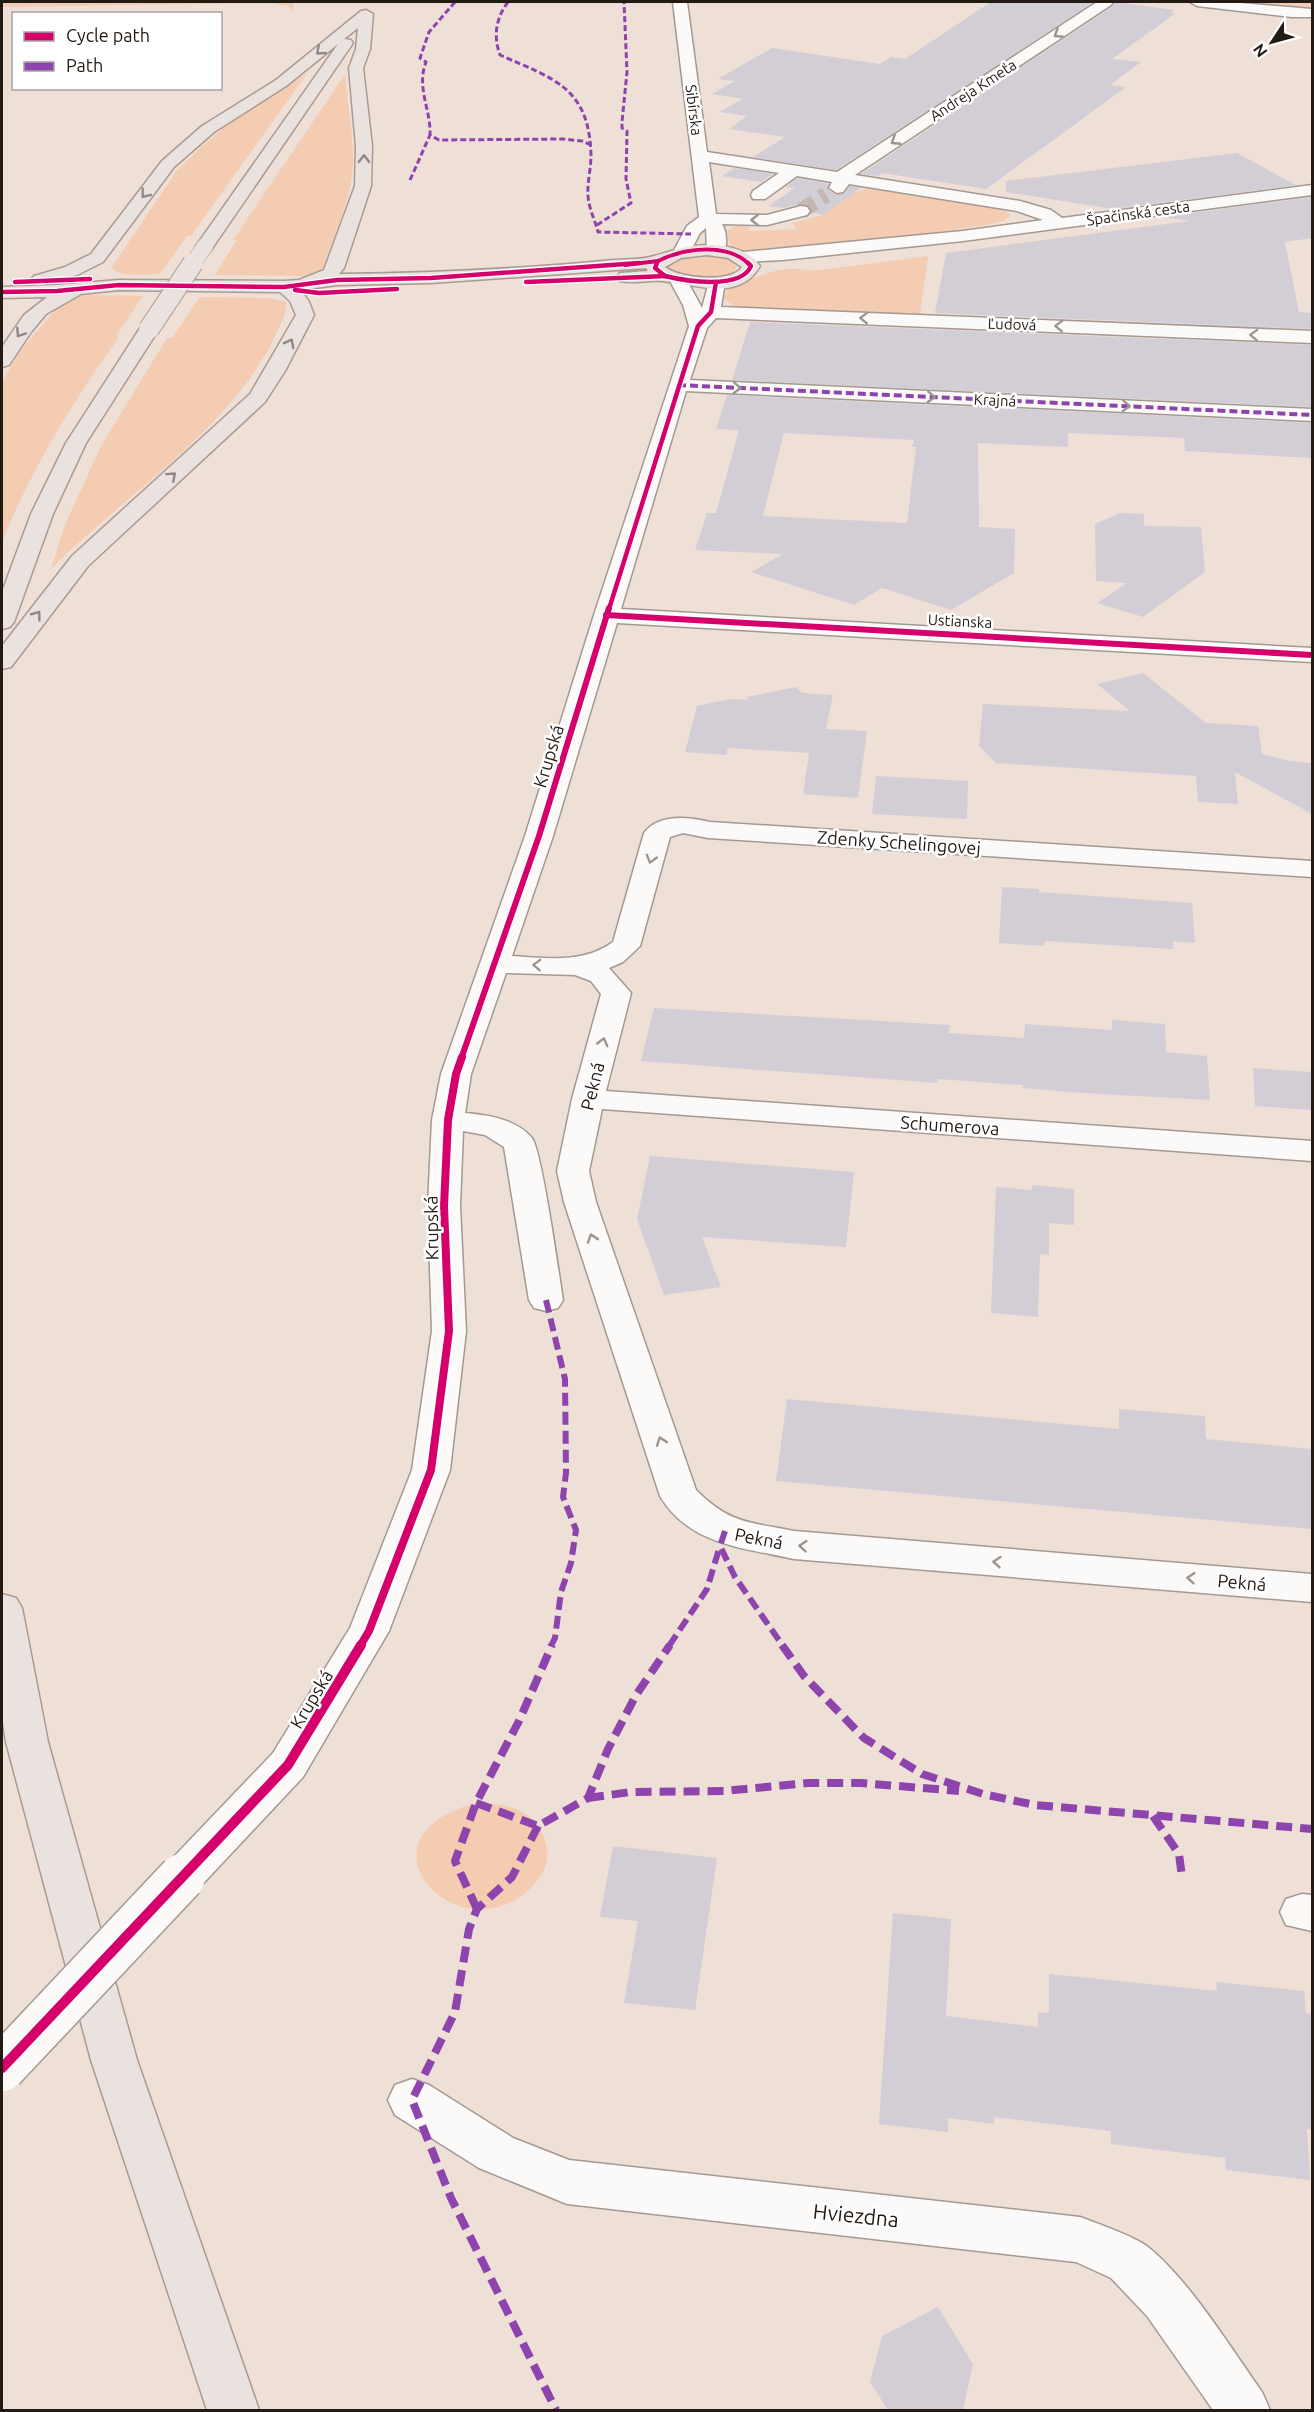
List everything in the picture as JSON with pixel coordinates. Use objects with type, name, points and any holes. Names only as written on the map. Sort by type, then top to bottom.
[{"type":"main road","points":[[2,622],[42,514],[76,443],[205,246],[302,110],[370,8]]},
{"type":"main road","points":[[37,280],[71,271],[97,258],[168,164],[208,129],[281,83],[370,8]]},
{"type":"main road","points":[[284,287],[330,274],[338,261],[363,186],[364,146],[356,68],[363,49],[370,8]]},
{"type":"main road","points":[[2,292],[57,291],[119,285],[284,287],[319,293],[390,285],[667,273],[716,282],[739,278],[745,263],[716,251],[682,252],[667,273]]},
{"type":"main road","points":[[97,258],[105,274],[119,285]]},
{"type":"main road","points":[[338,261],[390,285]]},
{"type":"main road","points":[[2,283],[37,280],[100,280],[119,285]]},
{"type":"main road","points":[[2,361],[36,311],[52,299],[119,285]]},
{"type":"main road","points":[[2,662],[80,561],[258,399],[305,315],[336,302],[390,285]]},
{"type":"main road","points":[[284,287],[298,297],[305,315]]},
{"type":"main road","points":[[2,297],[36,311]]},
{"type":"main road","points":[[2,1608],[27,1742],[114,2060],[233,2410]]},
{"type":"street","name":"Sibírska","points":[[680,2],[708,219],[717,230],[716,251]]},
{"type":"street","name":"Andreja Kmeťa","points":[[826,195],[841,185],[840,178],[1106,2]]},
{"type":"street","points":[[1197,2],[1292,13],[1312,13]]},
{"type":"street","points":[[700,156],[1020,206],[1045,214],[1060,224]]},
{"type":"street","points":[[759,195],[793,171]]},
{"type":"street","name":"Špačinská cesta","points":[[745,263],[1312,190]]},
{"type":"street","points":[[682,252],[693,230],[708,219],[767,219],[801,211]]},
{"type":"street","points":[[667,273],[705,319]]},
{"type":"street","name":"Krupská","points":[[2,2068],[288,1765],[369,1631],[430,1470],[448,1331],[444,1206],[448,1120],[456,1074],[539,836],[678,385],[705,319],[716,282]]},
{"type":"street","name":"Ľudová","points":[[705,319],[1312,337]]},
{"type":"street","name":"Krajná","points":[[678,385],[1312,415]]},
{"type":"street","name":"Ustianska","points":[[606,615],[1312,655]]},
{"type":"street","name":"Zdenky Schelingovej","points":[[579,966],[617,954],[626,946],[658,833],[668,827],[688,824],[708,830],[1312,869]]},
{"type":"street","points":[[495,964],[579,966]]},
{"type":"street","name":"Pekná","points":[[579,966],[601,975],[616,993],[588,1099],[573,1172],[580,1202],[679,1496],[701,1518],[725,1531],[794,1545],[1312,1588]]},
{"type":"street","name":"Schumerova","points":[[588,1099],[1312,1151]]},
{"type":"street","points":[[448,1120],[494,1126],[510,1133],[520,1144],[546,1300]]},
{"type":"street","name":"Hviezdna","points":[[411,2100],[496,2153],[567,2182],[1080,2240],[1129,2262],[1165,2299],[1244,2410]]},
{"type":"shaded area","points":[[2,2],[294,2],[294,10],[287,6],[269,3],[2,7]]},
{"type":"shaded area","points":[[1233,2],[1312,2],[1312,9]]},
{"type":"shaded area","points":[[308,72],[191,236],[187,236],[160,274],[127,274],[111,268],[176,172],[202,146],[226,126]]},
{"type":"shaded area","points":[[345,74],[352,137],[352,175],[344,211],[323,268],[306,276],[215,275],[237,240],[233,240]]},
{"type":"shaded area","points":[[866,189],[880,189],[999,207],[1011,215],[1003,221],[986,225],[813,249],[748,252],[733,248],[729,242],[727,231],[737,225],[747,226],[751,231],[797,229],[792,223],[823,215],[849,194]]},
{"type":"shaded area","points":[[700,255],[730,260],[737,267],[728,275],[707,280],[687,278],[665,268],[665,264],[678,257]]},
{"type":"shaded area","points":[[928,256],[920,315],[735,307],[723,298],[729,288],[780,270],[812,271]]},
{"type":"shaded area","points":[[90,295],[143,296],[54,436],[26,488],[2,542],[2,382],[20,351],[61,303],[68,299]]},
{"type":"shaded area","points":[[200,297],[270,298],[286,302],[286,310],[258,366],[234,398],[206,429],[51,569],[65,525],[101,446],[167,338],[172,338]]},
{"type":"shaded area","points":[[476,1803],[504,1805],[528,1816],[541,1831],[547,1849],[545,1868],[540,1877],[512,1902],[482,1909],[454,1904],[431,1888],[418,1867],[419,1843],[437,1821]]},
{"type":"building","points":[[991,2],[1094,2],[836,170],[753,157],[785,137],[729,129],[747,116],[719,112],[743,99],[712,94],[735,81],[718,79],[772,48],[880,64],[891,57],[905,59]]},
{"type":"building","points":[[1115,2],[1175,10],[1171,13],[1176,13],[1112,59],[1141,62],[1110,85],[1126,87],[986,189],[882,173],[878,176],[861,174],[1112,7]]},
{"type":"building","points":[[1237,153],[1296,185],[1113,209],[1006,192],[1006,181]]},
{"type":"building","points":[[734,168],[773,174],[761,182],[722,176]]},
{"type":"building","points":[[798,178],[829,184],[828,190],[837,195],[845,193],[850,186],[861,188],[823,215],[811,213],[809,206],[801,204],[783,208],[768,206],[795,188],[786,187]]},
{"type":"building","points":[[1312,197],[1312,238],[1285,242],[1299,312],[1312,313],[1312,329],[935,313],[946,253],[1189,221],[1163,217]]},
{"type":"building","points":[[750,322],[1312,345],[1312,407],[732,380]]},
{"type":"building","points":[[727,395],[1312,423],[1312,458],[1185,451],[1184,438],[1068,433],[1068,447],[978,443],[979,527],[1015,529],[1014,573],[951,610],[882,588],[854,605],[751,572],[783,554],[695,550],[707,513],[716,513],[739,430],[716,429]],"holes":[[[784,433],[914,440],[912,447],[916,447],[907,523],[763,516]]]},
{"type":"building","points":[[1120,513],[1144,514],[1144,526],[1201,527],[1205,572],[1143,617],[1097,603],[1127,583],[1096,581],[1095,524]]},
{"type":"building","points":[[1143,673],[1206,723],[1258,726],[1262,754],[1290,761],[1312,763],[1312,814],[1235,772],[1238,804],[1198,802],[1196,776],[996,763],[979,746],[983,704],[1130,711],[1097,684]]},
{"type":"building","points":[[796,687],[802,693],[833,695],[826,729],[867,731],[858,798],[803,794],[809,753],[728,748],[726,755],[685,752],[697,706],[731,699],[749,700],[746,697]]},
{"type":"building","points":[[876,776],[968,781],[967,819],[872,814]]},
{"type":"building","points":[[1002,887],[1039,889],[1039,892],[1192,903],[1195,943],[1173,941],[1173,949],[1045,941],[1044,946],[999,943]]},
{"type":"building","points":[[654,1008],[950,1025],[949,1033],[1024,1038],[1025,1024],[1112,1030],[1112,1020],[1165,1024],[1166,1052],[1207,1056],[1210,1100],[1083,1093],[1023,1088],[1023,1085],[938,1079],[937,1083],[641,1061]]},
{"type":"building","points":[[1253,1068],[1312,1072],[1312,1110],[1255,1106]]},
{"type":"building","points":[[650,1156],[854,1172],[846,1247],[702,1237],[721,1287],[664,1295],[637,1219]]},
{"type":"building","points":[[1032,1185],[1074,1189],[1074,1225],[1049,1223],[1049,1255],[1040,1254],[1038,1317],[991,1313],[996,1187],[1032,1190]]},
{"type":"building","points":[[787,1399],[1119,1429],[1119,1409],[1205,1416],[1206,1439],[1312,1449],[1312,1529],[776,1481]]},
{"type":"building","points":[[613,1846],[717,1858],[695,2010],[624,2003],[638,1921],[600,1917]]},
{"type":"building","points":[[893,1913],[951,1919],[946,2016],[1038,2027],[1038,2012],[1049,2013],[1049,1974],[1217,1991],[1216,1982],[1304,1991],[1306,2013],[1312,2014],[1312,2130],[1307,2129],[1310,2180],[1226,2170],[1225,2158],[1111,2144],[1111,2131],[994,2117],[994,2124],[948,2118],[948,2132],[879,2124]]},
{"type":"building","points":[[938,2307],[973,2364],[963,2410],[888,2410],[870,2382],[882,2336]]},
{"type":"tunnel","points":[[801,211],[826,195]]},
{"type":"marked path","points":[[455,2],[429,32],[422,47],[420,58],[426,62],[421,86],[430,116],[430,135],[439,140],[563,139],[582,141],[591,145]]},
{"type":"marked path","points":[[508,2],[502,11],[495,34],[500,55],[553,79],[566,88],[584,113],[589,131],[591,155],[588,197],[598,232],[691,234]]},
{"type":"marked path","points":[[597,225],[631,203],[626,179],[627,131],[622,128],[627,72],[624,2]]},
{"type":"marked path","points":[[410,180],[430,135]]},
{"type":"marked path","points":[[678,385],[1312,415]]},
{"type":"marked path","points":[[477,1909],[455,1861],[476,1803],[519,1721],[555,1638],[561,1592],[571,1563],[576,1530],[563,1497],[566,1473],[565,1379],[546,1300]]},
{"type":"marked path","points":[[725,1531],[720,1546],[735,1577],[804,1676],[864,1738],[922,1774],[983,1794],[1035,1805],[1312,1829]]},
{"type":"marked path","points":[[476,1803],[538,1826],[588,1798],[608,1749],[636,1695],[707,1589],[720,1546]]},
{"type":"marked path","points":[[588,1798],[630,1792],[724,1791],[808,1783],[861,1783],[959,1791]]},
{"type":"marked path","points":[[1153,1816],[1179,1854],[1182,1877]]},
{"type":"marked path","points":[[538,1826],[512,1877],[477,1909],[469,1929],[455,2012],[412,2100],[451,2198],[556,2410]]},
{"type":"cycle path","points":[[526,282],[665,276],[688,282],[716,282],[743,276],[751,266],[734,254],[721,251],[692,251],[658,261],[655,268],[665,276]]},
{"type":"cycle path","points":[[2,292],[57,291],[119,285],[284,287],[337,280],[431,278],[658,261]]},
{"type":"cycle path","points":[[15,282],[90,279]]},
{"type":"cycle path","points":[[2,2068],[288,1765],[369,1631],[431,1470],[449,1331],[444,1206],[448,1120],[456,1074],[539,836],[678,385],[698,326],[711,312],[716,282]]},
{"type":"cycle path","points":[[295,290],[319,293],[397,289]]},
{"type":"cycle path","points":[[606,615],[1312,655]]}]
